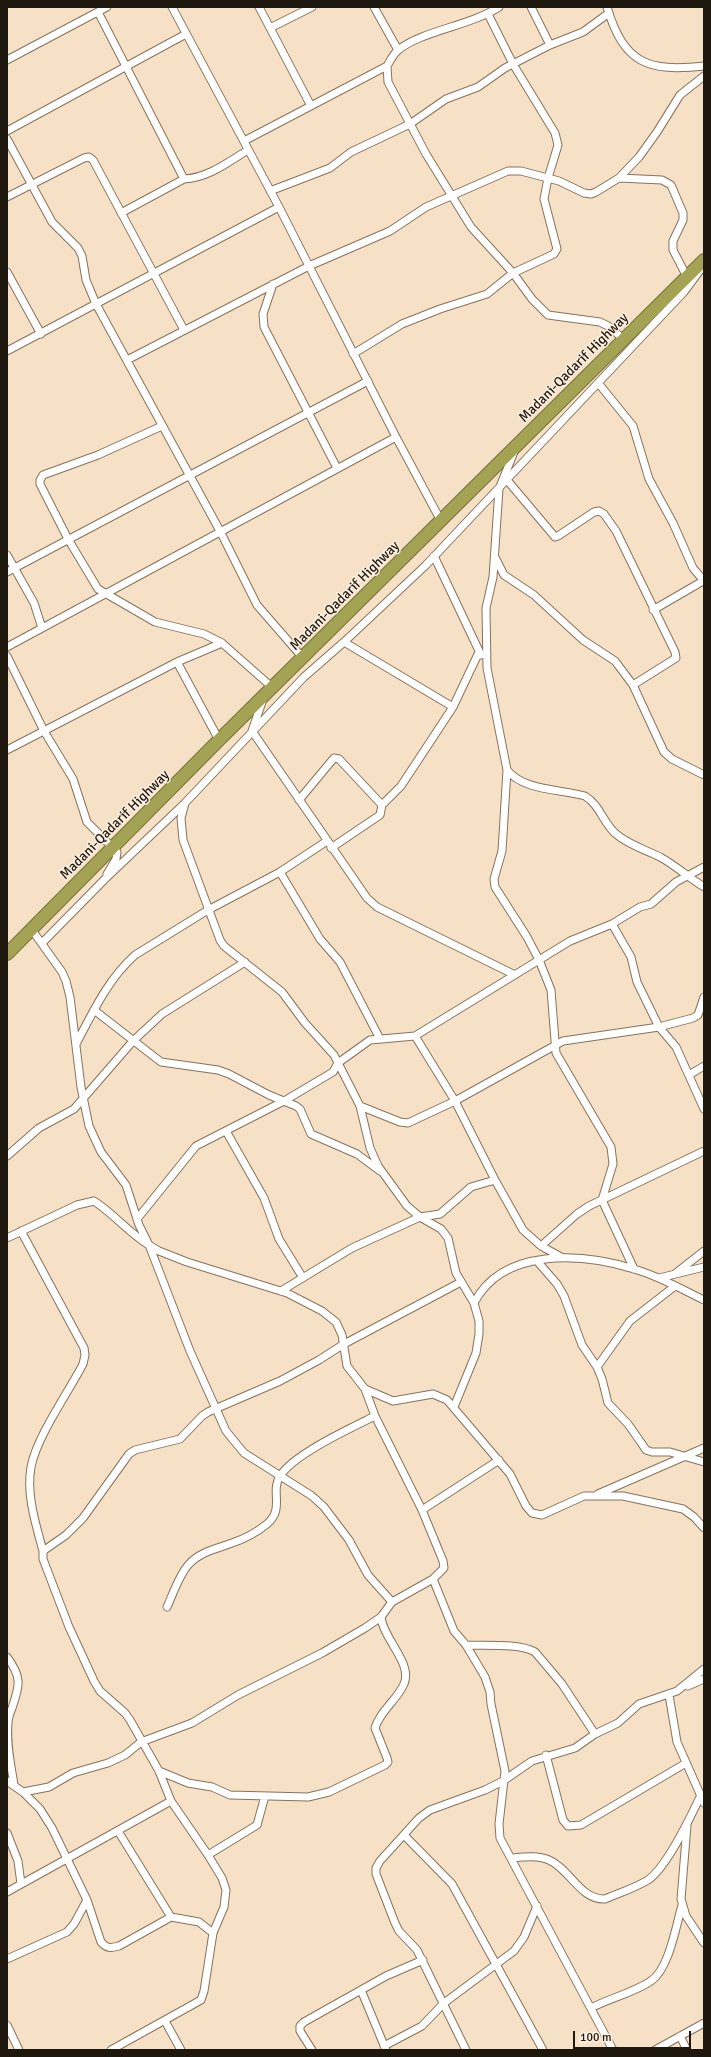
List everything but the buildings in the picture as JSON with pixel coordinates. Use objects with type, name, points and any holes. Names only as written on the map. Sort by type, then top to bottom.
[{"type":"highway","name":"Madani-Qadarif Highway","points":[[7,954],[220,740],[704,260]]},
{"type":"street","points":[[7,60],[107,7]]},
{"type":"street","points":[[172,7],[279,207],[396,437],[442,521]]},
{"type":"street","points":[[259,7],[311,106]]},
{"type":"street","points":[[270,28],[312,7]]},
{"type":"street","points":[[374,7],[398,50]]},
{"type":"street","points":[[244,141],[387,66],[398,50],[425,36],[488,14],[499,7]]},
{"type":"street","points":[[530,7],[550,45]]},
{"type":"street","points":[[270,191],[330,168],[351,152],[410,124],[446,99],[478,87],[513,64],[550,45],[583,32],[608,10],[623,45],[637,59],[664,68],[704,66]]},
{"type":"street","points":[[98,12],[184,179]]},
{"type":"street","points":[[353,354],[402,324],[487,294],[513,273],[554,254],[557,249],[544,200],[548,178],[558,145],[555,133],[513,64],[488,14]]},
{"type":"street","points":[[7,131],[186,34]]},
{"type":"street","points":[[387,66],[388,82],[426,154],[471,227],[513,273],[532,299],[548,315],[600,322],[610,327],[624,340]]},
{"type":"street","points":[[127,360],[309,266],[378,236],[418,211],[508,171],[521,171],[559,181],[584,193],[591,194],[619,178],[648,145],[680,95],[704,76]]},
{"type":"street","points":[[7,139],[52,222],[78,248],[82,256],[86,280],[96,304],[220,532],[257,605],[303,658]]},
{"type":"street","points":[[121,213],[184,179],[211,172],[248,150]]},
{"type":"street","points":[[7,197],[84,158],[89,157],[93,160],[184,330]]},
{"type":"street","points":[[619,178],[662,180],[671,185],[683,213],[683,220],[673,241],[673,250],[687,277]]},
{"type":"street","points":[[7,351],[279,207]]},
{"type":"street","points":[[42,943],[104,879],[185,803],[304,677],[344,642],[434,556],[599,384],[684,292],[704,265]]},
{"type":"street","points":[[8,275],[40,334]]},
{"type":"street","points":[[273,284],[262,320],[337,468]]},
{"type":"street","points":[[7,572],[368,381]]},
{"type":"street","points":[[599,384],[632,426],[649,478],[674,523],[693,568],[704,581],[653,610]]},
{"type":"street","points":[[162,426],[98,455],[43,475],[40,480],[40,484],[68,539],[95,586],[105,594],[154,622],[204,634],[222,643],[273,688]]},
{"type":"street","points":[[7,647],[396,437]]},
{"type":"street","points":[[516,447],[498,489],[493,577],[486,608],[487,668],[507,770],[502,851],[494,879],[495,887],[520,924],[539,960],[553,1002],[555,1045],[560,1059],[611,1147],[613,1164],[602,1200],[634,1269]]},
{"type":"street","points":[[507,480],[555,537],[594,512],[599,511],[604,514],[616,530],[653,610],[675,652],[676,658],[633,685]]},
{"type":"street","points":[[7,555],[34,603],[42,628]]},
{"type":"street","points":[[495,555],[504,575],[534,595],[583,640],[616,662],[633,685],[664,752],[672,759],[704,775]]},
{"type":"street","points":[[434,556],[487,668]]},
{"type":"street","points":[[344,642],[453,707]]},
{"type":"street","points":[[7,750],[177,662],[222,643]]},
{"type":"street","points":[[76,1044],[106,989],[124,964],[135,955],[208,910],[373,822],[380,816],[382,805],[402,786],[453,707],[479,652]]},
{"type":"street","points":[[7,656],[44,731],[74,779],[87,822],[114,848],[117,855],[104,879]]},
{"type":"street","points":[[177,662],[220,740]]},
{"type":"street","points":[[252,731],[264,697]]},
{"type":"street","points":[[252,731],[361,890],[378,907],[515,975]]},
{"type":"street","points":[[299,800],[334,758],[339,758],[382,805]]},
{"type":"street","points":[[507,770],[512,777],[525,784],[585,796],[592,801],[616,834],[638,848],[668,861],[686,876],[704,887]]},
{"type":"street","points":[[185,803],[181,818],[183,840],[220,940],[282,992],[305,1023],[329,1048],[360,1106],[373,1158],[407,1206],[420,1217],[441,1229],[448,1238],[456,1273],[474,1303],[479,1321],[480,1334],[476,1353],[454,1407]]},
{"type":"street","points":[[137,1219],[174,1176],[196,1146],[284,1101],[333,1072],[338,1063],[362,1044],[370,1040],[416,1036],[570,941],[612,924],[630,911],[651,904],[676,882],[704,867]]},
{"type":"street","points":[[280,872],[320,939],[340,962],[380,1039]]},
{"type":"street","points":[[612,924],[631,957],[634,977],[659,1027],[676,1047],[704,1109]]},
{"type":"street","points":[[32,930],[66,981],[70,996],[83,1099],[94,1139],[101,1152],[126,1185],[137,1219],[149,1245],[190,1351],[226,1431],[234,1442],[254,1460],[312,1496],[334,1518],[352,1545],[368,1575],[392,1602]]},
{"type":"street","points":[[7,1156],[39,1128],[66,1115],[83,1099],[133,1041],[172,1006],[245,962]]},
{"type":"street","points":[[360,1106],[400,1122],[408,1123],[455,1101],[555,1045],[571,1040],[659,1027],[693,1018],[698,1015],[704,997]]},
{"type":"street","points":[[94,1010],[161,1062],[218,1070],[300,1109],[311,1134],[357,1154],[383,1173]]},
{"type":"street","points":[[416,1036],[455,1101],[495,1180],[523,1230],[541,1246],[562,1258]]},
{"type":"street","points":[[689,1076],[704,1066]]},
{"type":"street","points":[[226,1131],[264,1198],[279,1239],[303,1278]]},
{"type":"street","points":[[541,1246],[577,1214],[602,1200],[704,1151]]},
{"type":"street","points":[[281,1291],[352,1248],[420,1217],[440,1214],[471,1187],[495,1180]]},
{"type":"street","points":[[7,1238],[77,1205],[94,1201],[114,1216],[137,1237],[159,1251],[187,1262],[281,1291],[322,1311],[336,1322],[340,1328],[347,1366],[364,1389],[375,1416],[422,1510],[443,1561],[444,1568],[433,1579],[392,1602],[381,1617],[322,1654],[238,1695],[192,1723],[141,1742],[125,1755],[108,1763],[73,1773],[49,1787],[24,1792]]},
{"type":"street","points":[[21,1231],[84,1348],[85,1355],[83,1364],[38,1444],[31,1468],[30,1492],[34,1520],[43,1551],[43,1559],[69,1627],[100,1692],[125,1712],[159,1771],[171,1801],[208,1855],[222,1878],[226,1890],[224,1907],[213,1933],[204,1992],[201,2000],[111,2050]]},
{"type":"street","points":[[674,1275],[704,1251]]},
{"type":"street","points":[[474,1303],[485,1285],[497,1275],[515,1266],[536,1261],[562,1258],[606,1262],[634,1269],[659,1278],[704,1300]]},
{"type":"street","points":[[536,1261],[557,1284],[564,1296],[582,1345],[597,1368],[605,1387],[608,1403],[628,1424],[646,1450],[652,1452],[670,1452],[704,1462]]},
{"type":"street","points":[[659,1278],[704,1267]]},
{"type":"street","points":[[43,1551],[70,1531],[83,1518],[129,1454],[135,1450],[170,1443],[180,1439],[186,1435],[202,1416],[280,1381],[319,1360],[344,1344],[461,1282]]},
{"type":"street","points":[[597,1368],[630,1321],[676,1286]]},
{"type":"street","points":[[364,1389],[393,1402],[432,1394],[447,1400],[510,1474],[526,1506],[532,1513],[542,1515],[584,1496],[622,1496],[683,1509],[694,1517],[704,1528]]},
{"type":"street","points":[[167,1607],[188,1564],[199,1554],[233,1543],[251,1535],[268,1523],[274,1516],[277,1504],[276,1483],[280,1475],[312,1449],[375,1416]]},
{"type":"street","points":[[596,1495],[704,1448]]},
{"type":"street","points":[[422,1510],[499,1460]]},
{"type":"street","points":[[433,1579],[454,1631],[466,1645],[485,1678],[490,1692],[492,1709],[504,1764],[499,1824],[500,1838],[592,2008],[613,2050]]},
{"type":"street","points":[[159,1771],[188,1783],[212,1787],[230,1795],[319,1796],[385,1766],[388,1762],[375,1728],[404,1684],[406,1674],[401,1658],[384,1632],[381,1617]]},
{"type":"street","points":[[466,1645],[524,1648],[535,1652],[562,1684],[595,1734]]},
{"type":"street","points":[[7,1657],[18,1674],[19,1682],[18,1691],[8,1720],[9,1746],[14,1785]]},
{"type":"street","points":[[677,1691],[704,1669]]},
{"type":"street","points":[[466,2050],[444,2002],[432,1983],[423,1960],[417,1950],[399,1931],[395,1923],[376,1874],[376,1868],[380,1861],[419,1818],[430,1810],[466,1798],[503,1781],[532,1761],[575,1748],[595,1734],[618,1724],[639,1704],[669,1695],[704,1679]]},
{"type":"street","points":[[512,1858],[537,1857],[548,1860],[564,1869],[587,1895],[598,1899],[605,1899],[648,1880],[657,1871],[702,1800],[677,1742],[669,1695]]},
{"type":"street","points":[[546,1756],[563,1820],[568,1826],[581,1825],[686,1763]]},
{"type":"street","points":[[7,1781],[24,1792],[46,1818],[87,1900],[101,1942],[105,1946],[110,1948],[118,1946],[171,1917],[199,1922],[213,1933]]},
{"type":"street","points":[[208,1855],[257,1825],[265,1796]]},
{"type":"street","points":[[7,1892],[171,1801]]},
{"type":"street","points":[[687,1824],[681,1899],[686,1916],[704,1943]]},
{"type":"street","points":[[118,1831],[171,1917]]},
{"type":"street","points":[[7,1833],[18,1861],[21,1884]]},
{"type":"street","points":[[404,1835],[452,1884],[543,2050]]},
{"type":"street","points":[[7,1959],[67,1932],[74,1924],[87,1900]]},
{"type":"street","points":[[592,2008],[651,1981],[659,1973],[665,1963],[682,1905]]},
{"type":"street","points":[[361,1990],[385,2048],[422,2026],[444,2002],[514,1951],[520,1943],[537,1906]]},
{"type":"street","points":[[312,2050],[300,2031],[300,2026],[386,1976],[423,1960]]},
{"type":"street","points":[[165,2021],[181,2050]]},
{"type":"street","points":[[656,2050],[704,2023]]},
{"type":"street","points":[[7,2024],[19,2050]]},
{"type":"street","points":[[680,2036],[687,2050]]}]
